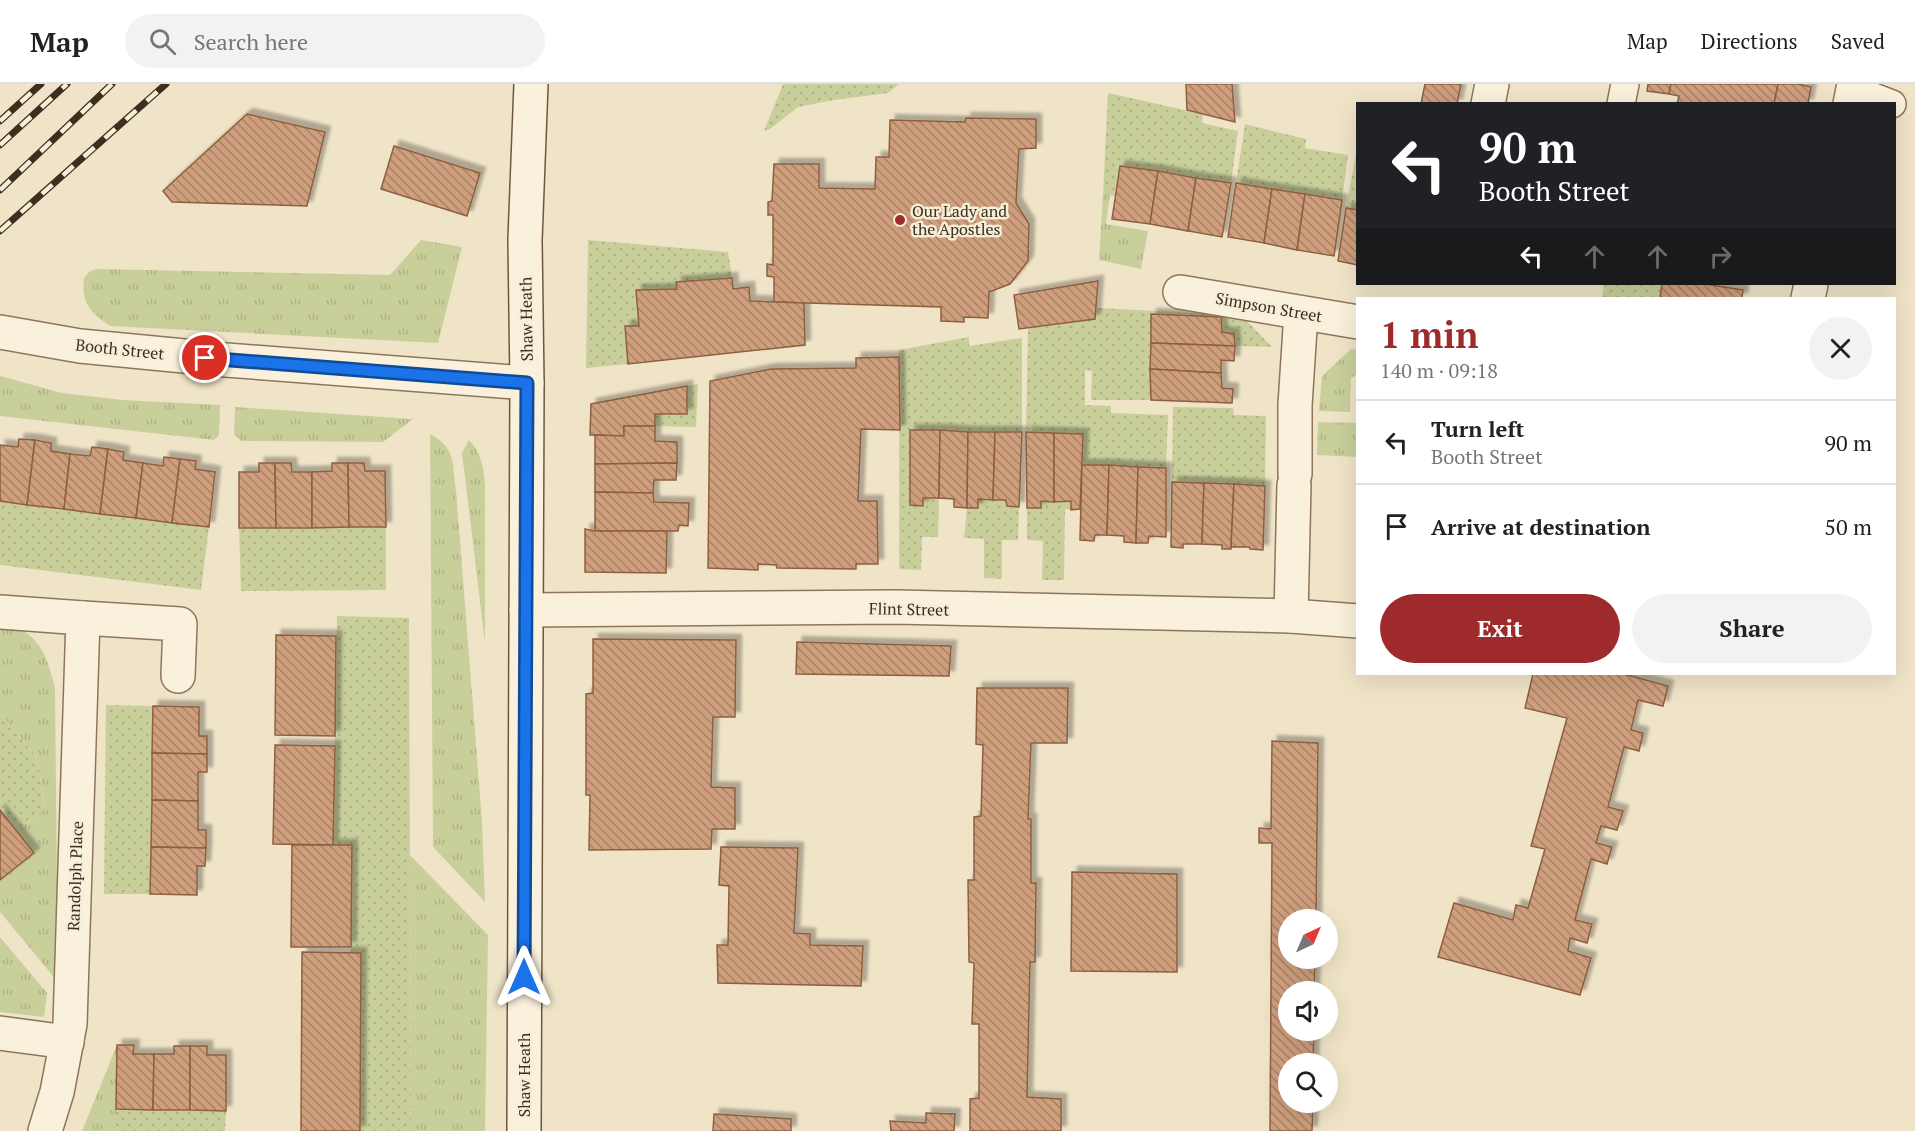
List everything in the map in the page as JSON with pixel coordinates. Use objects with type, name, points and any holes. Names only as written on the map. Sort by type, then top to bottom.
[{"type":"street","name":"Shaw Heath","points":[[524,1131],[527,383],[525,240],[531,84]]},
{"type":"street","points":[[1488,102],[1492,84]]},
{"type":"street","name":"Simpson Street","points":[[1180,292],[1356,322]]},
{"type":"street","points":[[1291,616],[1295,405],[1301,313]]},
{"type":"street","name":"Booth Street","points":[[0,332],[80,346],[204,358],[527,383]]},
{"type":"street","name":"Flint Street","points":[[526,610],[896,607],[1291,616],[1356,621]]},
{"type":"street","points":[[0,612],[180,624],[178,676]]},
{"type":"street","name":"Randolph Place","points":[[45,1131],[57,1092],[71,1014],[83,618]]},
{"type":"street","points":[[0,1033],[67,1042]]},
{"type":"lane","points":[[1622,102],[1625,84]]},
{"type":"lane","points":[[1852,92],[1886,102]]},
{"type":"lane","points":[[1896,105],[1915,112]]},
{"type":"green space","points":[[783,84],[899,84],[888,93],[798,107],[770,129],[764,131]]},
{"type":"green space","points":[[1108,93],[1203,114],[1202,123],[1238,131],[1231,183],[1120,166],[1115,196],[1103,194]]},
{"type":"green space","points":[[1245,124],[1306,139],[1305,148],[1348,155],[1342,200],[1236,183]]},
{"type":"green space","points":[[1356,153],[1356,210],[1346,208]]},
{"type":"green space","points":[[1103,194],[1110,195],[1106,224],[1148,231],[1141,269],[1099,260]]},
{"type":"green space","points":[[421,240],[462,247],[438,343],[110,326],[92,311],[84,294],[84,278],[90,271],[98,269],[390,275]]},
{"type":"green space","points":[[588,240],[728,252],[732,278],[677,282],[677,289],[636,290],[639,326],[625,327],[628,364],[586,368]]},
{"type":"green space","points":[[1604,285],[1662,285],[1660,297],[1602,297]]},
{"type":"green space","points":[[1096,308],[1241,315],[1272,347],[1235,346],[1234,334],[1222,332],[1221,317],[1152,314],[1151,400],[1091,400],[1092,371],[1085,370],[1085,405],[1111,406],[1111,413],[1168,415],[1166,468],[1082,465],[1083,434],[1026,432],[1028,328],[1094,319]]},
{"type":"green space","points":[[969,337],[969,346],[1022,338],[1022,432],[910,430],[910,505],[923,506],[923,498],[939,498],[938,537],[922,537],[921,570],[899,569],[899,350]]},
{"type":"green space","points":[[1351,349],[1356,350],[1356,375],[1351,378],[1350,412],[1319,411],[1322,376]]},
{"type":"green space","points":[[0,376],[62,393],[123,400],[220,405],[219,435],[214,440],[0,416]]},
{"type":"green space","points":[[698,384],[696,427],[655,426],[655,414],[687,414],[687,386]]},
{"type":"green space","points":[[235,407],[413,419],[383,442],[241,441],[234,434]]},
{"type":"green space","points":[[1173,407],[1233,408],[1234,415],[1266,416],[1265,486],[1172,482]]},
{"type":"green space","points":[[1318,422],[1356,423],[1356,457],[1317,455]]},
{"type":"green space","points":[[430,434],[449,451],[454,472],[482,821],[485,902],[433,847]]},
{"type":"green space","points":[[469,440],[481,460],[485,483],[485,642],[462,453]]},
{"type":"green space","points":[[978,499],[1006,500],[1007,506],[1019,507],[1018,540],[1002,540],[1002,579],[984,578],[984,539],[964,538],[967,508],[977,508]]},
{"type":"green space","points":[[0,501],[209,527],[201,590],[0,565]]},
{"type":"green space","points":[[1041,501],[1071,501],[1071,510],[1065,509],[1064,580],[1042,580],[1043,541],[1027,540],[1027,508],[1041,508]]},
{"type":"green space","points":[[386,527],[386,590],[241,591],[239,528]]},
{"type":"green space","points":[[337,616],[409,618],[411,1131],[360,1131],[361,953],[351,953],[352,845],[333,845]]},
{"type":"green space","points":[[16,626],[32,638],[43,652],[55,688],[58,982],[0,912],[0,880],[34,853],[17,831],[44,809],[38,759],[0,713],[0,627]]},
{"type":"green space","points":[[106,705],[153,706],[150,894],[104,894]]},
{"type":"green space","points":[[0,713],[38,759],[44,809],[17,831],[0,810]]},
{"type":"green space","points":[[410,855],[488,935],[485,1131],[411,1131]]},
{"type":"green space","points":[[0,937],[47,993],[44,1017],[0,1012]]},
{"type":"green space","points":[[117,1045],[116,1131],[82,1131]]},
{"type":"green space","points":[[116,1109],[226,1111],[225,1131],[116,1131]]},
{"type":"building","points":[[1186,84],[1232,84],[1235,122],[1187,110]]},
{"type":"building","points":[[1425,84],[1461,84],[1457,102],[1421,102]]},
{"type":"building","points":[[1648,84],[1671,84],[1669,94],[1647,91]]},
{"type":"building","points":[[1671,84],[1778,84],[1774,102],[1678,102],[1679,96],[1669,94]]},
{"type":"building","points":[[1778,84],[1798,84],[1811,87],[1808,102],[1774,102]]},
{"type":"building","points":[[247,114],[325,132],[307,206],[172,202],[163,191]]},
{"type":"building","name":"Our Lady and the Apostles","points":[[966,118],[1036,119],[1036,148],[1019,149],[1016,203],[1029,224],[1028,261],[1010,284],[989,292],[988,318],[964,317],[964,322],[941,321],[941,307],[774,302],[774,277],[767,276],[767,264],[773,265],[773,215],[768,215],[768,202],[772,201],[774,164],[819,164],[819,188],[875,189],[876,157],[889,157],[890,120],[965,122]]},
{"type":"building","points":[[394,146],[480,173],[467,216],[381,189]]},
{"type":"building","points":[[1120,166],[1158,171],[1150,224],[1112,219]]},
{"type":"building","points":[[1158,171],[1196,178],[1188,231],[1150,224]]},
{"type":"building","points":[[1196,178],[1231,183],[1222,237],[1188,231]]},
{"type":"building","points":[[1236,183],[1272,189],[1264,243],[1228,237]]},
{"type":"building","points":[[1272,189],[1305,194],[1297,250],[1264,243]]},
{"type":"building","points":[[1305,194],[1342,200],[1334,256],[1297,250]]},
{"type":"building","points":[[1346,208],[1356,210],[1356,265],[1338,261]]},
{"type":"building","points":[[732,278],[733,289],[749,287],[750,301],[804,303],[805,345],[628,364],[625,326],[639,326],[636,290],[677,289],[676,282]]},
{"type":"building","points":[[1098,281],[1095,319],[1019,329],[1014,295]]},
{"type":"building","points":[[1662,285],[1711,285],[1743,290],[1742,297],[1660,297]]},
{"type":"building","points":[[1151,314],[1221,317],[1222,332],[1234,334],[1235,346],[1151,343]]},
{"type":"building","points":[[1151,343],[1235,346],[1234,361],[1221,360],[1221,373],[1150,369]]},
{"type":"building","points":[[899,357],[900,430],[861,429],[858,501],[877,501],[878,564],[856,564],[856,569],[777,568],[776,565],[758,564],[758,570],[708,568],[710,381],[771,369],[856,368],[856,358]]},
{"type":"building","points":[[1150,369],[1221,373],[1222,388],[1233,389],[1232,403],[1151,400]]},
{"type":"building","points":[[687,386],[687,414],[655,414],[655,426],[624,426],[624,436],[590,435],[591,404]]},
{"type":"building","points":[[624,426],[655,426],[655,441],[677,442],[677,463],[595,464],[595,435],[624,436]]},
{"type":"building","points":[[910,430],[940,430],[939,498],[923,498],[923,506],[910,505]]},
{"type":"building","points":[[940,430],[968,432],[967,508],[954,507],[954,499],[939,498]]},
{"type":"building","points":[[968,432],[995,432],[993,500],[978,499],[978,508],[967,508]]},
{"type":"building","points":[[995,432],[1022,432],[1019,507],[1007,506],[1006,500],[993,500]]},
{"type":"building","points":[[1026,432],[1054,433],[1054,502],[1041,501],[1041,508],[1027,508]]},
{"type":"building","points":[[1054,433],[1083,434],[1080,509],[1071,510],[1071,501],[1054,502]]},
{"type":"building","points":[[19,439],[35,440],[27,505],[0,501],[0,445],[18,447]]},
{"type":"building","points":[[35,440],[51,443],[51,451],[70,454],[64,509],[27,505]]},
{"type":"building","points":[[92,447],[108,449],[100,514],[64,509],[70,454],[90,456]]},
{"type":"building","points":[[108,449],[124,452],[123,460],[143,463],[136,518],[100,514]]},
{"type":"building","points":[[164,457],[180,459],[172,523],[136,518],[143,463],[163,466]]},
{"type":"building","points":[[180,459],[196,461],[195,469],[215,472],[209,527],[172,523]]},
{"type":"building","points":[[259,463],[275,463],[276,528],[239,528],[239,472],[259,472]]},
{"type":"building","points":[[275,463],[291,463],[292,472],[312,472],[312,528],[276,528]]},
{"type":"building","points":[[332,463],[348,463],[349,527],[312,528],[312,472],[332,471]]},
{"type":"building","points":[[348,463],[364,463],[365,471],[385,471],[386,527],[349,527]]},
{"type":"building","points":[[677,463],[676,480],[654,480],[653,493],[595,492],[595,464]]},
{"type":"building","points":[[1082,465],[1109,465],[1107,535],[1095,535],[1094,541],[1080,540]]},
{"type":"building","points":[[1109,465],[1138,467],[1136,543],[1124,542],[1124,536],[1107,535]]},
{"type":"building","points":[[1138,467],[1166,468],[1166,537],[1149,536],[1148,543],[1136,543]]},
{"type":"building","points":[[1172,482],[1204,483],[1202,544],[1183,544],[1183,548],[1171,547]]},
{"type":"building","points":[[1204,483],[1234,484],[1231,549],[1222,549],[1222,545],[1202,544]]},
{"type":"building","points":[[1234,484],[1265,486],[1263,550],[1231,547]]},
{"type":"building","points":[[595,492],[653,493],[654,502],[689,503],[688,526],[679,525],[678,531],[595,531]]},
{"type":"building","points":[[585,529],[667,531],[666,573],[585,572]]},
{"type":"building","points":[[276,635],[336,636],[335,736],[275,735]]},
{"type":"building","points":[[593,639],[736,640],[735,717],[713,717],[711,787],[735,788],[735,829],[712,829],[711,849],[589,850],[590,795],[586,795],[586,694],[593,693]]},
{"type":"building","points":[[797,642],[951,646],[949,676],[796,674]]},
{"type":"building","points":[[1533,675],[1628,675],[1668,686],[1663,706],[1638,700],[1631,730],[1643,733],[1639,751],[1624,747],[1608,807],[1623,811],[1617,830],[1601,826],[1596,843],[1612,847],[1607,864],[1591,859],[1575,920],[1592,924],[1587,943],[1570,938],[1568,951],[1591,958],[1580,995],[1438,957],[1454,903],[1513,920],[1516,905],[1528,908],[1545,849],[1531,846],[1567,718],[1525,708]]},
{"type":"building","points":[[977,688],[1068,688],[1067,743],[1031,743],[1028,819],[1031,819],[1031,883],[1036,883],[1035,962],[1030,962],[1027,1097],[1061,1099],[1061,1131],[970,1131],[970,1099],[979,1098],[979,1024],[972,1024],[974,963],[969,962],[968,880],[974,880],[974,817],[981,816],[983,745],[976,744]]},
{"type":"building","points":[[153,706],[199,707],[199,736],[207,736],[207,754],[152,753]]},
{"type":"building","points":[[1272,741],[1318,743],[1316,909],[1278,909],[1278,969],[1315,969],[1314,981],[1278,981],[1278,1041],[1314,1041],[1313,1053],[1278,1053],[1278,1113],[1313,1113],[1312,1131],[1270,1131],[1272,843],[1259,843],[1259,828],[1271,829]]},
{"type":"building","points":[[275,745],[335,746],[333,845],[273,844]]},
{"type":"building","points":[[152,753],[207,754],[207,772],[198,772],[198,801],[152,800]]},
{"type":"building","points":[[152,800],[198,801],[198,830],[206,830],[206,848],[151,847]]},
{"type":"building","points":[[0,810],[34,853],[0,880]]},
{"type":"building","points":[[292,845],[352,845],[351,947],[291,947]]},
{"type":"building","points":[[151,847],[206,848],[205,866],[197,866],[197,895],[150,894]]},
{"type":"building","points":[[721,847],[798,848],[794,933],[810,934],[810,945],[863,946],[861,986],[718,983],[717,945],[728,945],[729,886],[719,885]]},
{"type":"building","points":[[1072,872],[1177,874],[1177,972],[1071,971]]},
{"type":"building","points":[[302,952],[361,953],[360,1131],[301,1131]]},
{"type":"building","points":[[117,1045],[134,1045],[133,1054],[154,1054],[153,1110],[116,1109]]},
{"type":"building","points":[[174,1046],[190,1046],[190,1110],[153,1110],[154,1054],[174,1054]]},
{"type":"building","points":[[190,1046],[207,1046],[207,1055],[226,1055],[226,1111],[190,1110]]},
{"type":"building","points":[[926,1113],[955,1114],[954,1131],[891,1131],[890,1121],[926,1123]]},
{"type":"building","points":[[714,1114],[791,1119],[791,1131],[713,1131]]},
{"type":"railway","points":[[0,121],[41,84]]},
{"type":"railway","points":[[0,145],[67,84]]},
{"type":"railway","points":[[0,190],[112,84]]},
{"type":"railway","points":[[0,231],[166,84]]},
{"type":"place","name":"Our Lady and the Apostles","points":[[900,220]]},
{"type":"route","points":[[205,358],[527,383],[524,977]]}]
